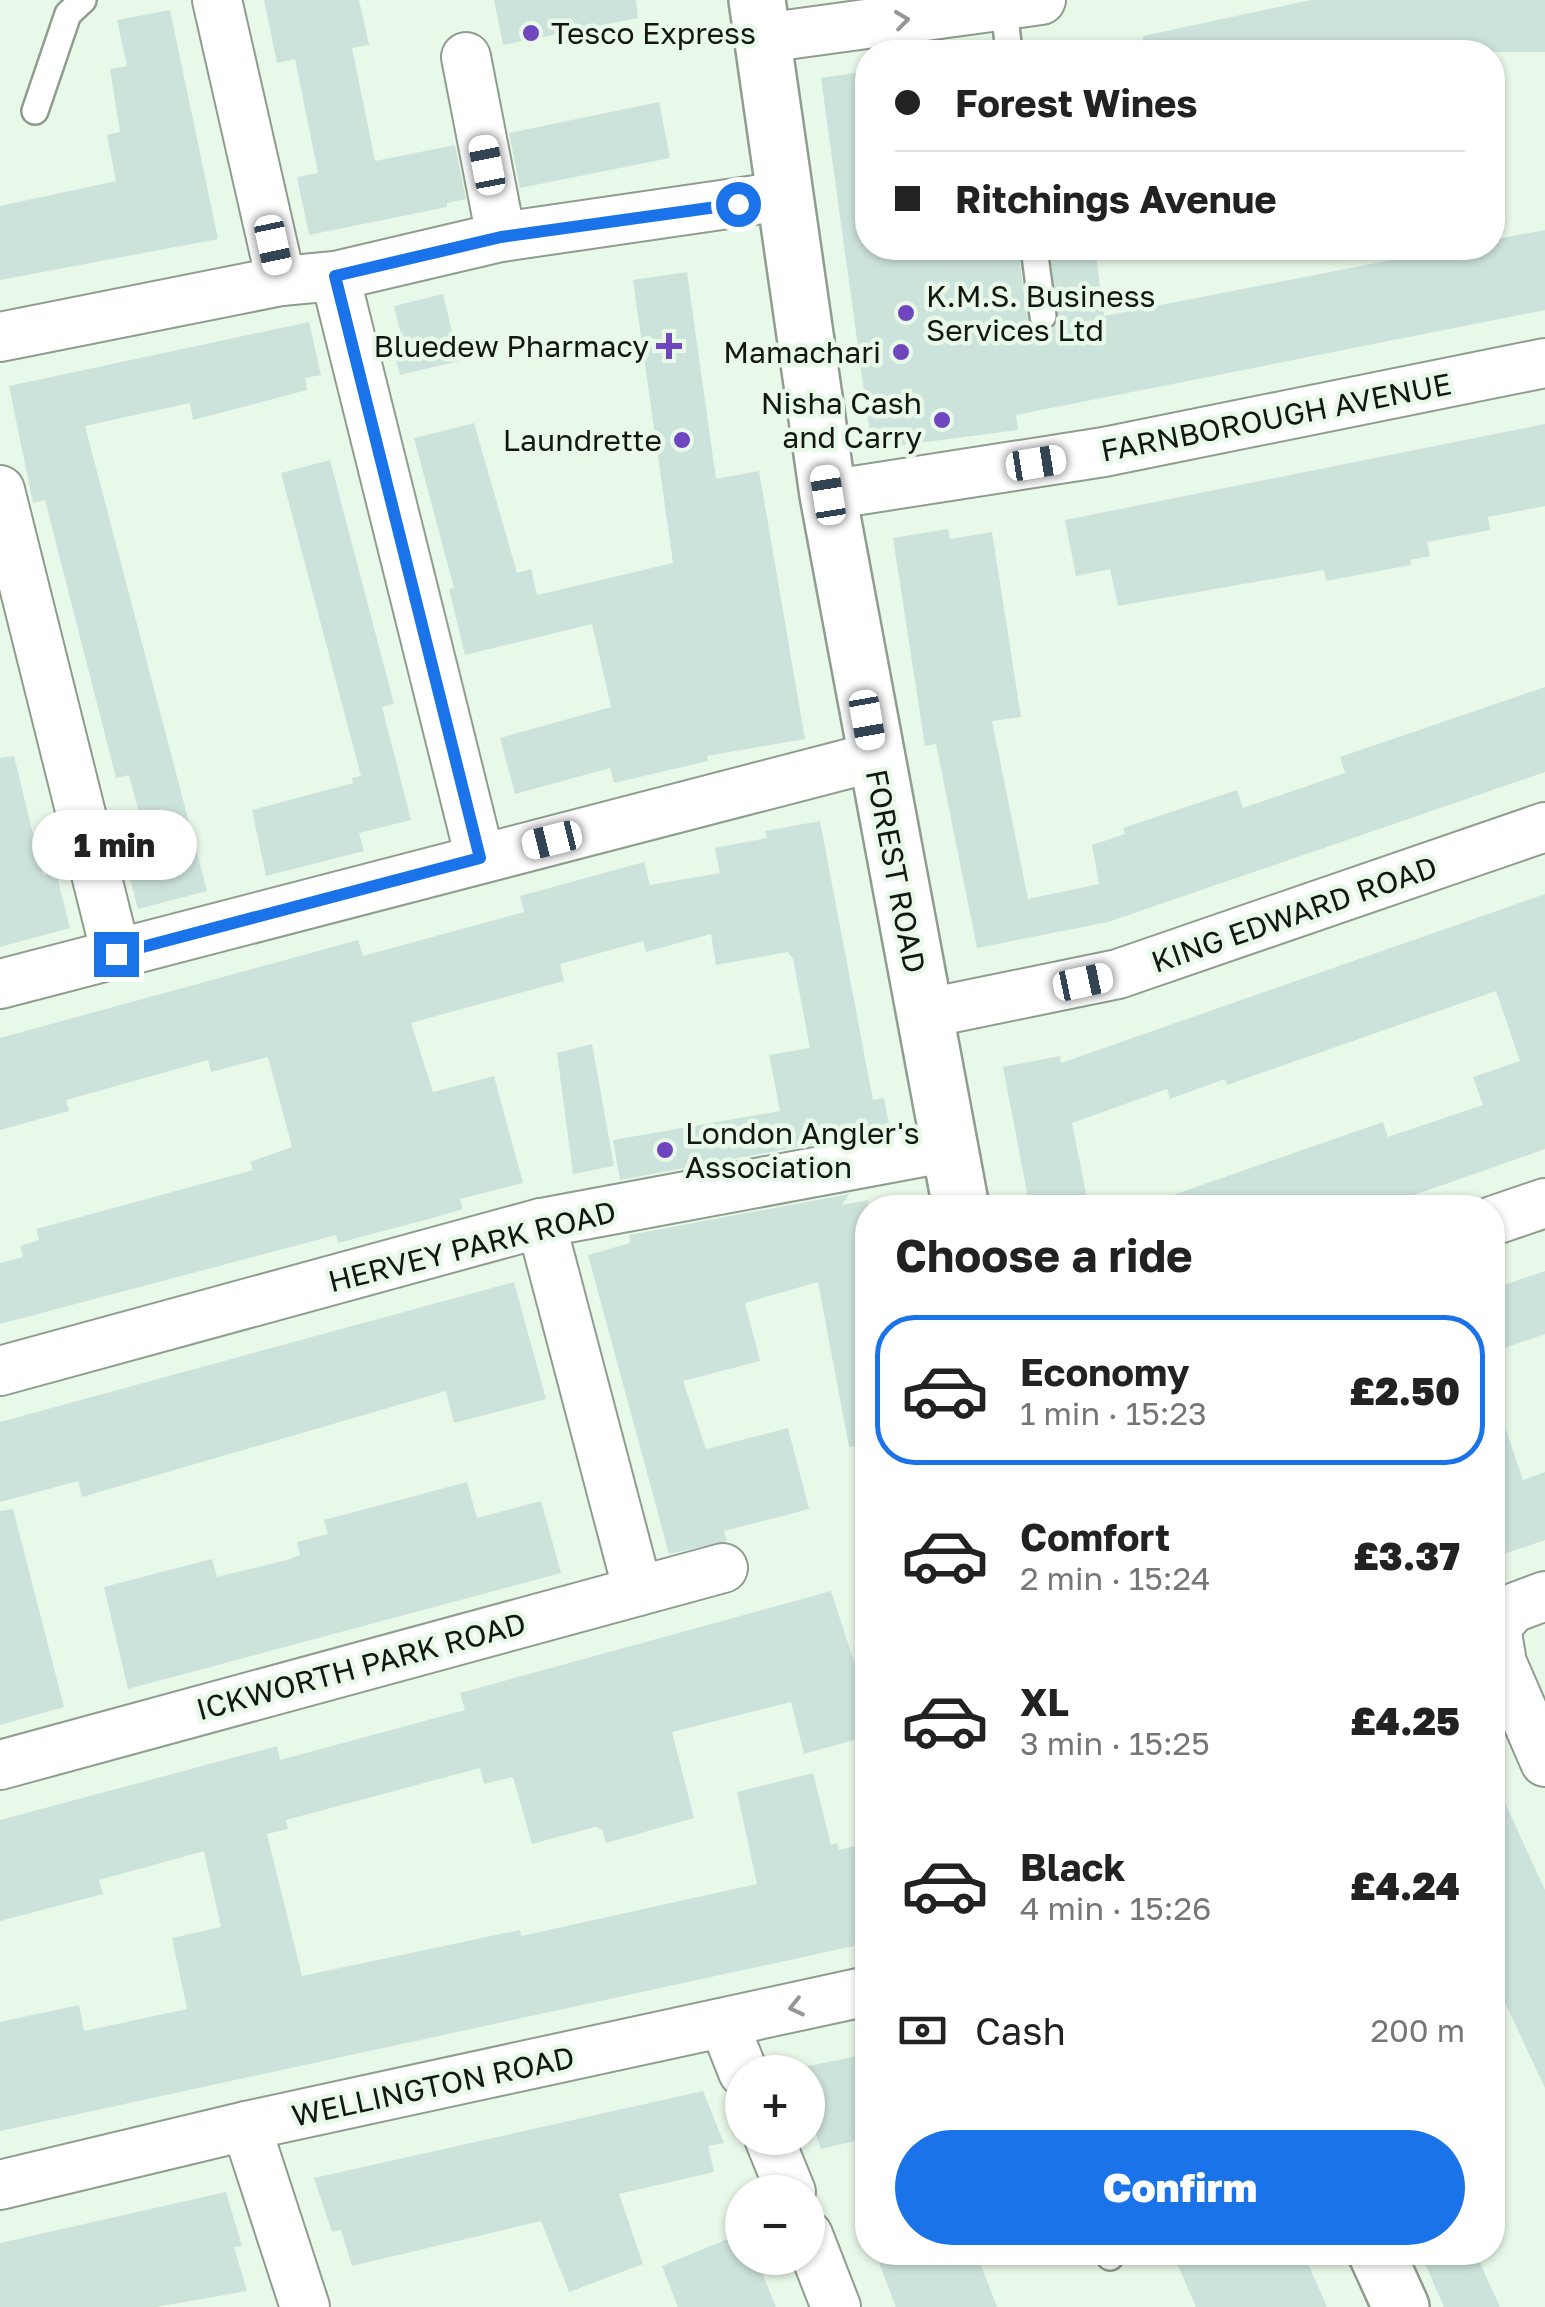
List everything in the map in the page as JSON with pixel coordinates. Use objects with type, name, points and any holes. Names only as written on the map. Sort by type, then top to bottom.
[{"type":"main road","name":"FOREST ROAD","points":[[760,19],[828,495],[959,1195]]},
{"type":"main road","points":[[1382,2265],[1401,2307]]},
{"type":"street","points":[[217,0],[280,281]]},
{"type":"street","points":[[760,19],[1018,20]]},
{"type":"street","points":[[466,56],[501,237]]},
{"type":"street","points":[[0,338],[280,281],[335,276],[501,237],[783,196]]},
{"type":"street","points":[[335,276],[480,858]]},
{"type":"street","name":"FARNBOROUGH AVENUE","points":[[828,495],[1104,452],[1545,363]]},
{"type":"street","points":[[0,490],[116,954]]},
{"type":"street","points":[[0,984],[874,757]]},
{"type":"street","name":"KING EDWARD ROAD","points":[[923,1014],[1118,974],[1545,827]]},
{"type":"street","name":"HERVEY PARK ROAD","points":[[0,1371],[541,1223],[950,1147]]},
{"type":"street","points":[[1505,1217],[1545,1203]]},
{"type":"street","points":[[541,1223],[638,1590]]},
{"type":"street","name":"ICKWORTH PARK ROAD","points":[[0,1764],[723,1568]]},
{"type":"street","points":[[1505,1616],[1513,1608],[1545,1596]]},
{"type":"street","points":[[1505,1670],[1545,1762]]},
{"type":"street","name":"WELLINGTON ROAD","points":[[0,2185],[246,2126],[855,1994]]},
{"type":"street","points":[[724,2024],[736,2055]]},
{"type":"street","points":[[246,2126],[305,2307]]},
{"type":"street","points":[[824,2275],[836,2307]]},
{"type":"lane","points":[[35,111],[68,14],[83,0]]},
{"type":"lane","points":[[1036,260],[1043,316]]},
{"type":"building","points":[[264,0],[359,0],[369,45],[352,48],[375,161],[455,145],[466,199],[447,203],[447,207],[309,235],[297,177],[318,173],[295,59],[277,63]]},
{"type":"building","name":"Tesco Express","points":[[494,0],[636,0],[638,18],[503,45]]},
{"type":"building","points":[[1311,0],[1545,0],[1545,52],[1505,52],[1505,40],[1143,40],[1143,36]]},
{"type":"building","points":[[170,10],[218,239],[0,280],[0,206],[116,181],[107,135],[120,132],[110,69],[127,66],[117,20]]},
{"type":"building","points":[[855,73],[855,260],[1020,260],[1027,318],[1038,331],[1052,329],[1058,321],[1051,260],[1097,260],[1104,316],[1391,260],[1505,260],[1505,238],[1545,230],[1545,310],[1016,415],[1018,430],[872,449],[821,78]]},
{"type":"building","points":[[659,102],[670,158],[520,188],[509,133]]},
{"type":"building","points":[[687,272],[716,479],[759,471],[805,739],[707,756],[708,761],[614,783],[610,768],[515,794],[500,738],[611,707],[592,624],[465,655],[449,589],[454,588],[414,438],[474,423],[517,573],[531,569],[537,595],[673,563],[633,280]]},
{"type":"building","points":[[443,294],[459,361],[400,375],[390,338],[401,335],[394,306]]},
{"type":"building","points":[[309,322],[321,375],[305,378],[307,390],[193,420],[190,403],[85,426],[207,891],[138,909],[123,853],[148,847],[129,775],[116,778],[45,500],[33,503],[9,386]]},
{"type":"building","points":[[1545,424],[1545,506],[1488,517],[1490,530],[1427,542],[1430,556],[1410,560],[1411,565],[1326,581],[1324,570],[1118,606],[1110,569],[1076,576],[1065,520]]},
{"type":"building","points":[[330,460],[394,704],[382,707],[411,820],[359,833],[364,851],[266,876],[252,810],[353,783],[352,778],[361,776],[281,473]]},
{"type":"building","points":[[948,529],[950,539],[992,532],[1021,717],[992,721],[1028,899],[1099,884],[1092,845],[1125,834],[1123,828],[1237,790],[1243,808],[1345,773],[1340,757],[1545,687],[1545,772],[1108,922],[977,948],[936,744],[925,746],[893,538]]},
{"type":"building","points":[[14,756],[43,875],[56,872],[70,928],[0,947],[0,758]]},
{"type":"building","points":[[820,821],[873,1100],[884,1098],[889,1124],[885,1131],[620,1180],[613,1140],[780,1111],[769,1055],[810,1048],[793,959],[788,952],[716,965],[711,934],[646,952],[643,941],[560,964],[564,981],[411,1023],[433,1092],[494,1076],[523,1183],[460,1199],[463,1209],[429,1219],[338,1243],[336,1235],[0,1324],[0,1263],[23,1257],[20,1246],[39,1240],[36,1229],[253,1170],[250,1162],[292,1147],[268,1057],[211,1072],[208,1060],[66,1100],[69,1111],[0,1130],[0,1038],[358,940],[363,956],[524,912],[520,896],[644,862],[650,885],[720,873],[715,848],[767,838],[765,831]]},
{"type":"building","points":[[1545,894],[1545,1149],[1414,1195],[1173,1195],[1383,1122],[1388,1137],[1483,1105],[1473,1077],[1520,1061],[1496,991],[1227,1085],[1225,1079],[1170,1099],[1167,1089],[1072,1123],[1086,1195],[1028,1195],[1003,1067],[1060,1056],[1061,1063]]},
{"type":"building","points":[[592,1044],[614,1166],[573,1174],[557,1053]]},
{"type":"building","points":[[849,1194],[842,1205],[855,1202],[855,1446],[849,1447],[818,1282],[745,1303],[760,1361],[683,1381],[706,1449],[788,1428],[809,1509],[724,1531],[727,1541],[669,1554],[588,1255],[630,1243],[629,1235]]},
{"type":"building","points":[[1545,1271],[1545,1334],[1505,1348],[1505,1285]]},
{"type":"building","points":[[514,1282],[546,1399],[454,1423],[446,1391],[82,1497],[78,1481],[0,1502],[0,1422]]},
{"type":"building","points":[[1505,1428],[1523,1480],[1545,1472],[1545,1540],[1505,1554]]},
{"type":"building","points":[[467,1482],[477,1518],[541,1501],[561,1573],[128,1689],[104,1587],[212,1559],[217,1577],[290,1559],[300,1555],[297,1542],[328,1534],[324,1520]]},
{"type":"building","points":[[13,1509],[64,1707],[0,1725],[0,1511]]},
{"type":"building","points":[[831,1591],[855,1665],[855,1740],[804,1754],[791,1702],[672,1732],[694,1818],[606,1843],[602,1829],[595,1827],[532,1844],[513,1777],[484,1784],[480,1768],[286,1820],[288,1829],[267,1834],[302,1976],[520,1930],[521,1936],[757,1884],[737,1792],[813,1773],[831,1845],[837,1843],[839,1850],[855,1846],[855,1946],[0,2131],[0,2022],[79,2005],[84,2031],[187,2009],[172,1938],[221,1927],[204,1851],[99,1880],[103,1894],[0,1921],[0,1820],[277,1746],[280,1760],[465,1710],[460,1693]]},
{"type":"building","points":[[1505,1803],[1545,1890],[1545,2088],[1505,2003]]},
{"type":"building","points":[[855,2057],[855,2141],[825,2148],[825,2063]]},
{"type":"building","points":[[703,2091],[724,2143],[708,2146],[714,2172],[619,2194],[643,2264],[569,2292],[541,2221],[352,2266],[341,2230],[332,2232],[314,2178]]},
{"type":"building","points":[[226,2192],[242,2246],[234,2247],[247,2291],[156,2307],[0,2307],[0,2243]]},
{"type":"building","points":[[725,2240],[725,2275],[763,2275],[776,2307],[678,2307],[662,2266]]},
{"type":"building","points":[[880,2265],[981,2265],[997,2307],[896,2307]]},
{"type":"building","points":[[1178,2265],[1309,2265],[1327,2307],[1196,2307]]},
{"type":"building","points":[[1426,2265],[1481,2265],[1500,2307],[1444,2307]]},
{"type":"place","name":"Tesco Express","points":[[531,33]]},
{"type":"place","name":"K.M.S. Business Services Ltd","points":[[906,313]]},
{"type":"place","name":"Bluedew Pharmacy","points":[[669,346]]},
{"type":"place","name":"Mamachari","points":[[901,352]]},
{"type":"place","name":"Nisha Cash and Carry","points":[[942,420]]},
{"type":"place","name":"Laundrette","points":[[682,440]]},
{"type":"place","name":"London Angler's Association","points":[[665,1150]]},
{"type":"route","points":[[116,954],[480,858],[335,276],[501,237],[738,204]]}]
